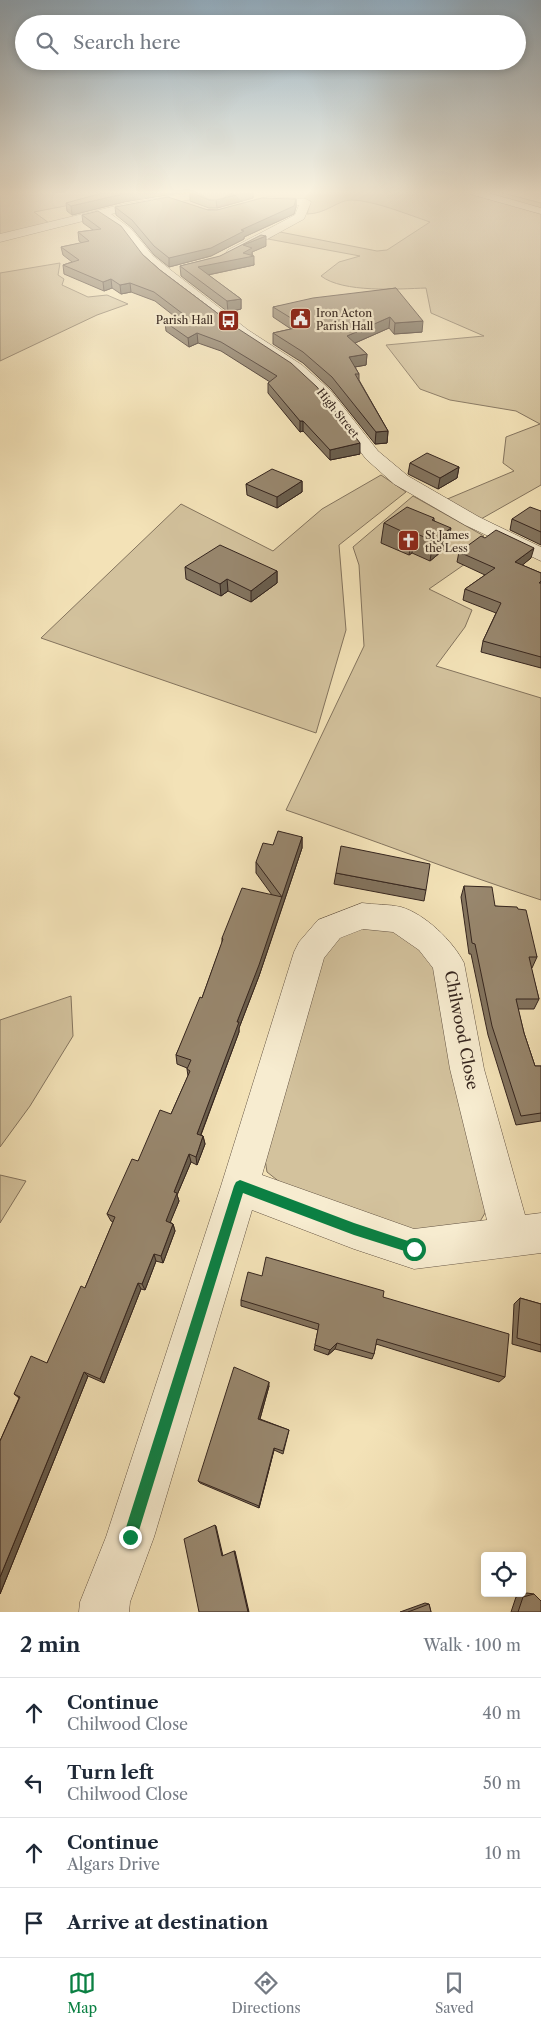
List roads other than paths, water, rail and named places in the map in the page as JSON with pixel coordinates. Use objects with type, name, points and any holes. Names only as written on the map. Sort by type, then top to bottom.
[{"type":"street","name":"High Street","points":[[165,267],[175,272],[243,333],[297,368],[324,393],[372,456],[401,480],[472,521],[541,555]]},
{"type":"street","name":"Chilwood Close","points":[[104,1612],[105,1602],[130,1537],[145,1484],[240,1186],[310,952],[329,929],[362,916],[400,920],[430,941],[448,963],[467,1069],[526,1234],[414,1249],[354,1229],[240,1186]]},
{"type":"place","name":"Iron Acton Parish Hall","points":[[300,319]]},
{"type":"place","name":"Parish Hall","points":[[229,320]]},
{"type":"place","name":"St James the Less","points":[[409,541]]}]
